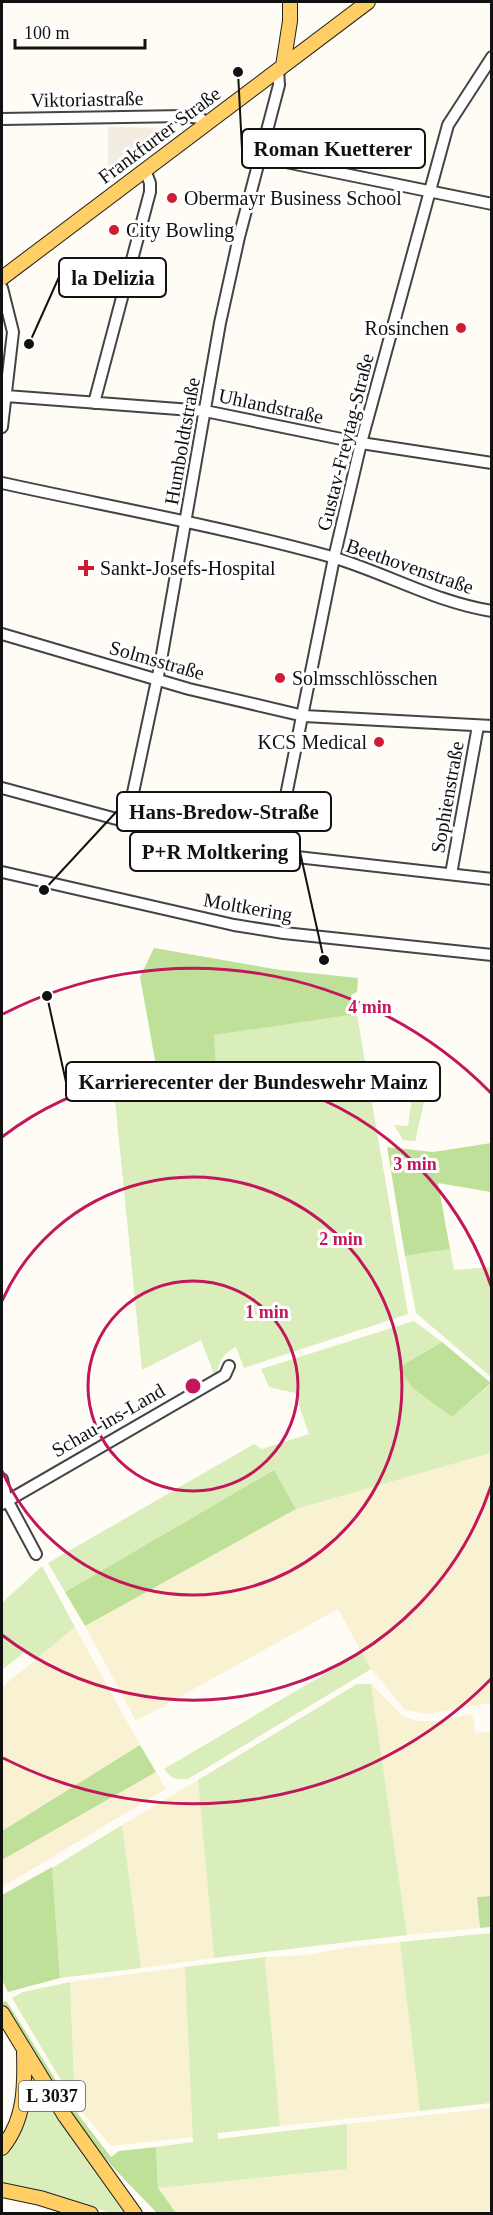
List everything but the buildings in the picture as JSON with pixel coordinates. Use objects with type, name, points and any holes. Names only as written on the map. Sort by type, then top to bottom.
[{"type":"main road","points":[[280,68],[290,21],[290,2]]},
{"type":"main road","name":"Frankfurter Straße","points":[[2,278],[368,2]]},
{"type":"main road","points":[[290,21],[298,55]]},
{"type":"main road","name":"L 3037","points":[[2,2013],[24,2052],[135,2214]]},
{"type":"main road","points":[[2,2148],[14,2130],[23,2103],[24,2052]]},
{"type":"main road","name":"L 3037","points":[[82,2139],[147,2214]]},
{"type":"main road","points":[[2,2190],[40,2198],[85,2212]]},
{"type":"street","name":"Gustav-Freytag-Straße","points":[[275,850],[304,716],[334,558],[361,443],[448,126],[492,57]]},
{"type":"street","name":"Humboldtstraße","points":[[127,821],[239,237],[279,85],[280,68]]},
{"type":"street","name":"Viktoriastraße","points":[[2,119],[185,116],[200,118],[207,123]]},
{"type":"street","points":[[261,157],[492,204]]},
{"type":"street","points":[[94,403],[150,192],[145,170]]},
{"type":"street","points":[[2,288],[13,332],[2,427]]},
{"type":"street","name":"Uhlandstraße","points":[[6,396],[205,411],[361,443],[492,463]]},
{"type":"street","name":"Beethovenstraße","points":[[2,483],[186,522],[334,558],[455,604],[492,611]]},
{"type":"street","name":"Solmsstraße","points":[[2,634],[156,679],[304,716],[492,726]]},
{"type":"street","name":"Sophienstraße","points":[[451,874],[478,726]]},
{"type":"street","points":[[2,788],[127,821],[261,852],[275,850],[288,856],[492,879]]},
{"type":"street","name":"Moltkering","points":[[2,872],[234,925],[284,933],[492,955]]},
{"type":"street","name":"Schau-ins-Land","points":[[4,1501],[225,1375],[229,1366]]},
{"type":"street","points":[[2,1479],[4,1501],[36,1554]]},
{"type":"shaded area","points":[[108,127],[174,128],[108,178]]},
{"type":"shaded area","points":[[491,1453],[491,1703],[427,1714],[405,1710],[371,1669],[338,1609],[136,1721],[85,1626],[296,1509]]},
{"type":"shaded area","points":[[75,1627],[140,1745],[2,1831],[2,1687]]},
{"type":"shaded area","points":[[371,1684],[403,1716],[417,1721],[434,1721],[472,1714],[476,1733],[491,1731],[491,1896],[477,1897],[480,1928],[407,1935]]},
{"type":"shaded area","points":[[156,1772],[166,1789],[2,1887],[2,1860]]},
{"type":"shaded area","points":[[198,1780],[214,1958],[141,1968],[122,1825]]},
{"type":"shaded area","points":[[400,1942],[420,2111],[280,2126],[265,1957],[307,1955],[350,1947]]},
{"type":"shaded area","points":[[185,1967],[193,2137],[111,2146],[75,2104],[70,1982]]},
{"type":"shaded area","points":[[491,2108],[491,2213],[348,2214],[347,2211],[322,2214],[176,2213],[158,2188],[347,2169],[347,2124]]},
{"type":"green space","points":[[154,948],[280,970],[358,978],[357,992],[351,995],[357,1014],[214,1035],[216,1069],[159,1082],[140,977]]},
{"type":"green space","points":[[357,1014],[408,1314],[244,1368],[236,1347],[221,1360],[216,1379],[201,1340],[142,1370],[114,1091],[216,1069],[213,1035]]},
{"type":"green space","points":[[412,1097],[424,1099],[416,1141],[403,1140],[394,1125],[408,1126]]},
{"type":"green space","points":[[491,1143],[491,1192],[438,1183],[450,1249],[405,1256],[387,1147],[433,1152]]},
{"type":"green space","points":[[450,1249],[454,1270],[491,1267],[491,1377],[416,1313],[405,1256]]},
{"type":"green space","points":[[414,1321],[442,1342],[398,1368],[452,1417],[491,1384],[491,1453],[296,1509],[274,1470],[65,1592],[48,1563],[254,1444],[262,1449],[309,1434],[295,1393],[269,1387],[261,1369]]},
{"type":"green space","points":[[442,1342],[491,1383],[452,1417],[413,1388],[398,1368]]},
{"type":"green space","points":[[274,1470],[296,1509],[85,1626],[65,1592]]},
{"type":"green space","points":[[42,1566],[75,1627],[35,1660],[27,1650],[2,1670],[2,1603]]},
{"type":"green space","points":[[362,1652],[371,1669],[188,1779],[174,1778],[164,1769]]},
{"type":"green space","points":[[357,1684],[371,1684],[407,1935],[214,1958],[198,1780]]},
{"type":"green space","points":[[140,1745],[156,1772],[2,1860],[2,1831]]},
{"type":"green space","points":[[122,1825],[141,1968],[60,1978],[52,1868]]},
{"type":"green space","points":[[52,1867],[60,1978],[8,1992],[2,1980],[2,1895]]},
{"type":"green space","points":[[492,1896],[491,1932],[490,1927],[480,1928],[477,1897]]},
{"type":"green space","points":[[491,1933],[491,2103],[420,2111],[400,1942]]},
{"type":"green space","points":[[265,1957],[280,2126],[218,2133],[218,2139],[347,2124],[347,2169],[158,2188],[156,2147],[193,2142],[185,1967]]},
{"type":"green space","points":[[70,1982],[75,2104],[12,1998],[23,1992]]},
{"type":"green space","points":[[4,2001],[7,2002],[74,2109],[111,2157],[119,2151],[156,2147],[158,2188],[176,2213],[157,2213],[106,2159],[39,2064],[2,2005]]},
{"type":"green space","points":[[31,2075],[79,2148],[129,2213],[111,2213],[44,2192],[2,2184],[2,2158],[12,2146],[26,2118]]},
{"type":"place","name":"Roman Kuetterer","points":[[238,72]]},
{"type":"place","name":"Obermayr Business School","points":[[172,198]]},
{"type":"place","name":"City Bowling","points":[[114,230]]},
{"type":"place","name":"Rosinchen","points":[[461,328]]},
{"type":"place","name":"la Delizia","points":[[29,344]]},
{"type":"place","name":"Sankt-Josefs-Hospital","points":[[86,568]]},
{"type":"place","name":"Solmsschlösschen","points":[[280,678]]},
{"type":"place","name":"KCS Medical","points":[[379,742]]},
{"type":"place","name":"Hans-Bredow-Straße","points":[[44,890]]},
{"type":"place","name":"P+R Moltkering","points":[[324,960]]},
{"type":"place","name":"Karrierecenter der Bundeswehr Mainz","points":[[47,996]]}]
